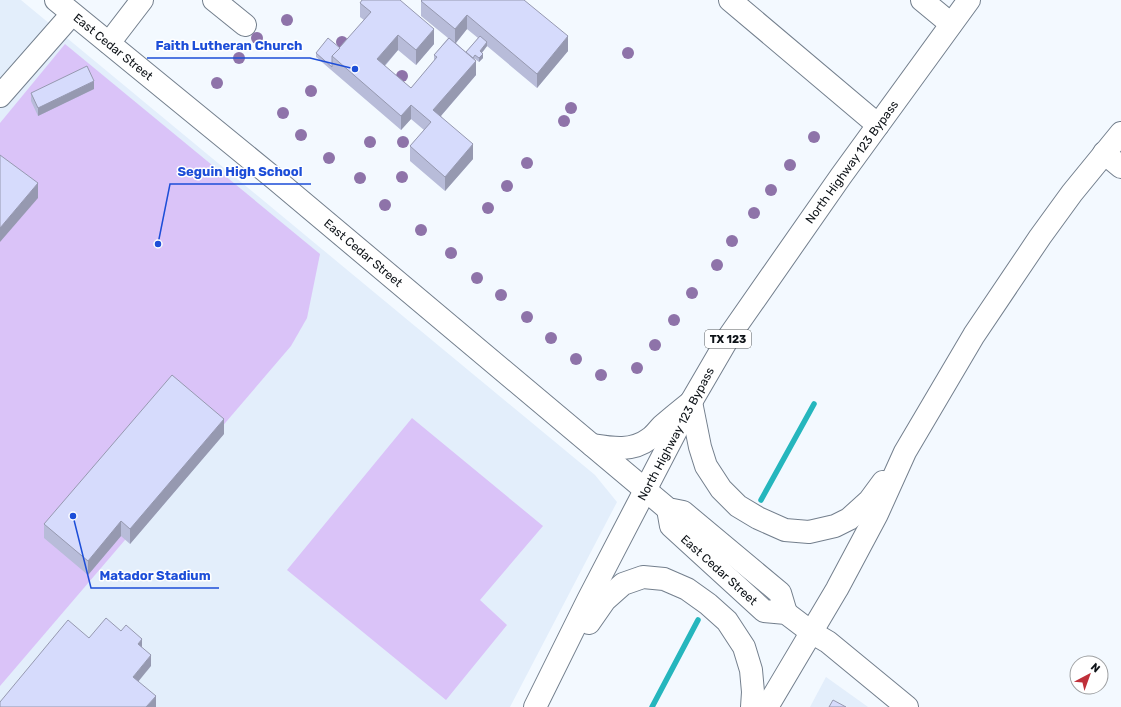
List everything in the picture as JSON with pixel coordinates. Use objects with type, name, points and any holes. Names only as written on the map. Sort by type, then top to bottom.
[{"type":"main road","name":"East Cedar Street","points":[[56,0],[286,189],[668,509],[683,512],[780,593],[786,613],[811,632],[828,642],[907,707]]},
{"type":"main road","points":[[109,43],[142,0]]},
{"type":"main road","points":[[214,0],[245,26]]},
{"type":"main road","points":[[730,0],[878,125]]},
{"type":"main road","points":[[922,0],[950,24]]},
{"type":"main road","name":"North Highway 123 Bypass","points":[[540,699],[588,600],[691,402],[730,335],[950,24],[969,0]]},
{"type":"main road","points":[[0,96],[72,14]]},
{"type":"main road","points":[[592,444],[608,448],[626,448],[636,446],[649,439],[691,402],[700,447],[706,466],[721,489],[738,506],[758,518],[785,530],[809,532],[835,526],[849,519],[868,501],[890,474],[974,335],[1011,279],[1063,206],[1121,133]]},
{"type":"main road","points":[[1104,153],[1121,167]]},
{"type":"main road","points":[[766,707],[837,589],[877,514],[904,452]]},
{"type":"main road","points":[[540,699],[605,600],[623,584],[643,577],[664,579],[688,590],[708,604],[727,621],[744,647],[751,670],[753,692],[752,707]]},
{"type":"shaded area","points":[[0,0],[21,0],[595,475],[617,502],[510,707],[0,707]]},
{"type":"shaded area","points":[[65,44],[320,254],[307,318],[291,346],[0,686],[0,123]]},
{"type":"shaded area","points":[[412,418],[543,526],[480,600],[507,625],[446,700],[287,570]]},
{"type":"shaded area","points":[[826,677],[868,707],[810,707]]},
{"type":"building","points":[[362,0],[400,0],[434,29],[416,50],[398,35],[377,59],[411,88],[437,57],[434,55],[449,38],[476,61],[433,110],[473,144],[445,177],[410,146],[431,122],[411,105],[401,116],[332,56],[371,12],[360,3]]},
{"type":"building","points":[[524,0],[568,36],[537,74],[467,15],[455,29],[421,1]]},
{"type":"building","points":[[480,36],[487,42],[480,51],[483,54],[479,58],[475,55],[473,58],[466,52]]},
{"type":"building","points":[[328,38],[340,48],[332,56],[332,67],[316,53]]},
{"type":"building","points":[[87,66],[94,81],[38,108],[31,93]]},
{"type":"building","points":[[0,155],[38,183],[0,228]]},
{"type":"building","points":[[172,375],[224,419],[130,529],[121,521],[88,561],[44,524]]},
{"type":"building","points":[[106,618],[121,631],[126,625],[142,639],[138,644],[151,655],[133,677],[156,696],[146,707],[0,707],[0,702],[68,620],[89,638]]},
{"type":"building","points":[[833,700],[846,707],[829,707]]},
{"type":"waterway","points":[[761,500],[814,404]]},
{"type":"waterway","points":[[652,707],[698,620]]},
{"type":"place","name":"Faith Lutheran Church","points":[[355,69]]},
{"type":"place","name":"Seguin High School","points":[[158,244]]},
{"type":"place","name":"Matador Stadium","points":[[73,516]]}]
